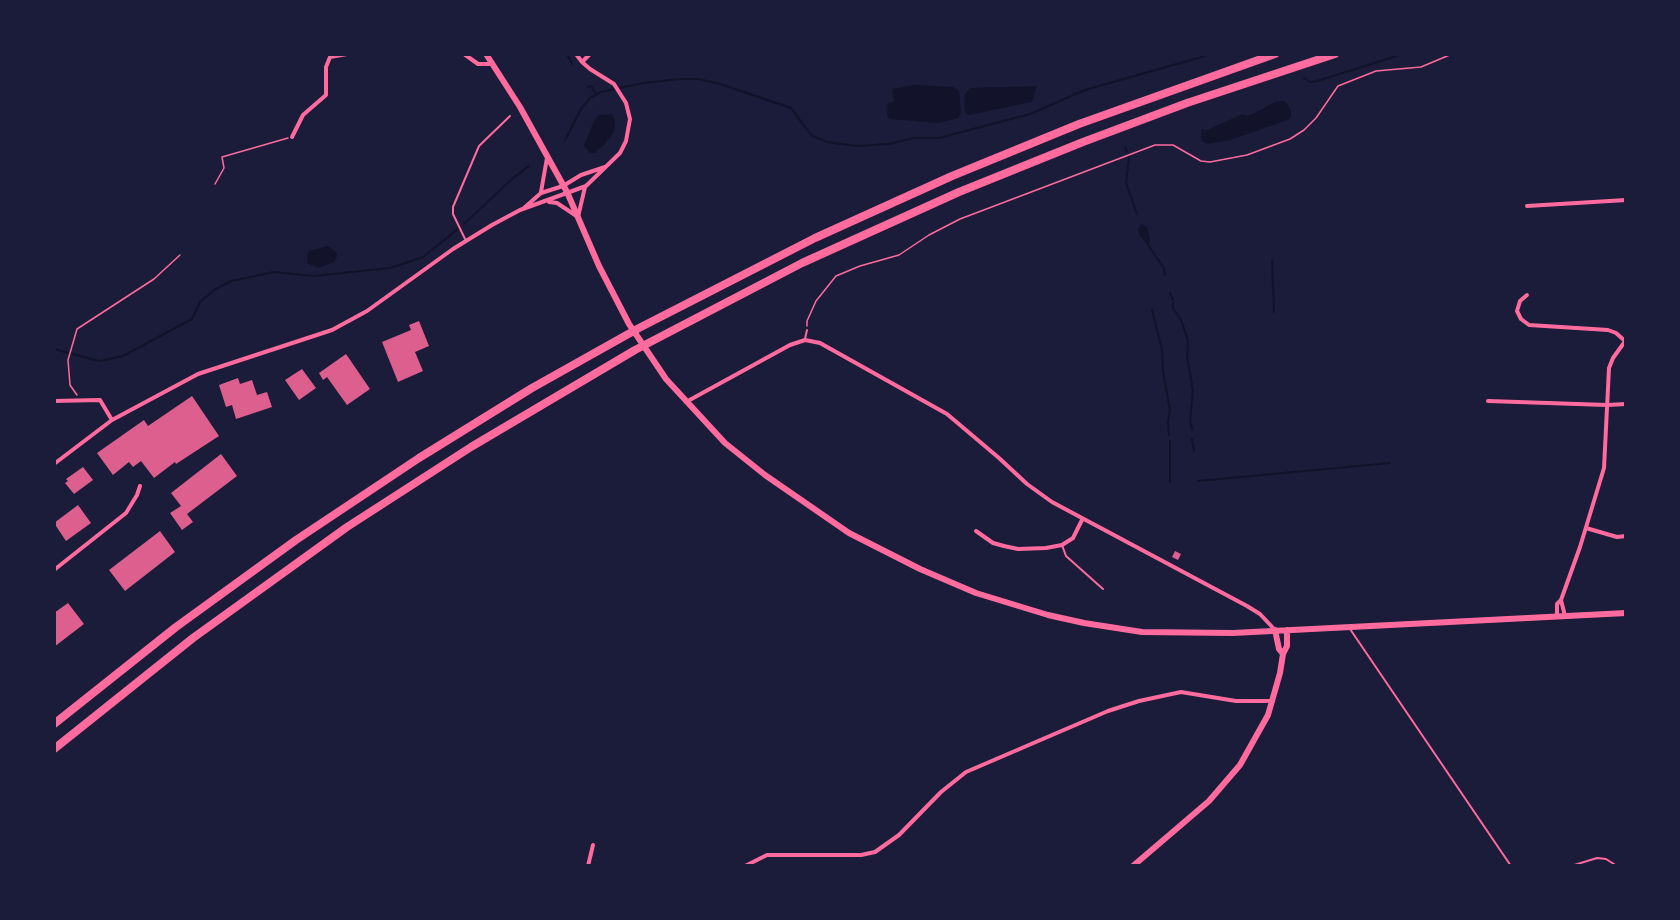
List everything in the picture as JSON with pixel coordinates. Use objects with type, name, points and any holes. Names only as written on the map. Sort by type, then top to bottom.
[{"type":"highway","points":[[54,724],[184,621],[296,540],[522,393],[626,335],[805,242],[952,176],[1079,124],[1275,54]]},
{"type":"highway","points":[[54,749],[210,625],[347,527],[481,441],[635,350],[802,263],[958,192],[1187,103],[1335,54]]},
{"type":"main road","points":[[486,54],[565,189],[599,266],[629,324],[654,363],[685,402],[743,459],[849,533],[920,569],[976,593],[1057,617],[1130,631],[1182,633],[1287,630],[1626,613]]},
{"type":"main road","points":[[1275,630],[1282,654]]},
{"type":"main road","points":[[1133,866],[1179,828],[1226,783],[1251,748],[1262,729],[1273,701],[1282,654],[1287,646],[1287,630]]},
{"type":"street","points":[[292,137],[303,115],[326,95],[326,67],[330,57],[347,54]]},
{"type":"street","points":[[464,54],[478,64],[489,66],[493,64]]},
{"type":"street","points":[[546,202],[556,203],[578,217],[586,186],[620,153],[629,130],[628,110],[620,92],[614,84],[582,62],[576,54]]},
{"type":"street","points":[[582,62],[590,54]]},
{"type":"street","points":[[541,193],[547,156]]},
{"type":"street","points":[[520,210],[546,202],[581,175],[605,167]]},
{"type":"street","points":[[54,464],[112,420],[198,374],[332,330],[367,311],[466,241],[520,210],[541,193],[586,186]]},
{"type":"street","points":[[1527,206],[1626,200]]},
{"type":"street","points":[[1527,295],[1520,301],[1517,311],[1521,319],[1529,325],[1608,330],[1626,340],[1612,358],[1609,368],[1605,462],[1586,528],[1561,600],[1557,604],[1557,616]]},
{"type":"street","points":[[685,402],[777,351],[805,340],[820,344],[946,414],[1027,484],[1052,502],[1247,606],[1260,614],[1275,630]]},
{"type":"street","points":[[54,401],[100,400],[112,420]]},
{"type":"street","points":[[1488,401],[1626,404]]},
{"type":"street","points":[[54,570],[126,513],[140,486]]},
{"type":"street","points":[[976,531],[993,543],[1018,549],[1046,548],[1062,545],[1073,538],[1082,520]]},
{"type":"street","points":[[1586,528],[1617,537],[1626,536]]},
{"type":"street","points":[[1561,600],[1565,616]]},
{"type":"street","points":[[745,866],[766,855],[861,855],[875,852],[899,835],[941,792],[966,772],[1108,711],[1139,701],[1181,692],[1244,701],[1273,701]]},
{"type":"street","points":[[588,866],[593,845]]},
{"type":"lane","points":[[466,241],[453,214],[453,207],[479,147],[510,116]]},
{"type":"lane","points":[[805,340],[807,330]]},
{"type":"lane","points":[[1062,545],[1066,556],[1103,589]]},
{"type":"lane","points":[[1348,627],[1511,866]]},
{"type":"lane","points":[[1571,866],[1598,858],[1606,859],[1617,866]]},
{"type":"path","points":[[807,330],[807,321],[816,301],[836,276],[860,266],[899,255],[928,235],[960,219],[1155,145],[1173,145],[1201,161],[1210,162],[1247,154],[1290,139],[1304,130],[1316,118],[1338,86],[1376,71],[1422,67],[1452,54]]},
{"type":"path","points":[[215,184],[224,168],[222,157],[292,137]]},
{"type":"path","points":[[80,399],[70,385],[68,360],[77,329],[154,279],[180,255]]},
{"type":"shaded area","points":[[915,85],[953,87],[959,91],[961,112],[958,118],[939,123],[890,119],[887,116],[888,104],[894,101],[892,89]]},
{"type":"shaded area","points":[[1037,86],[1032,102],[969,115],[965,112],[964,96],[970,88]]},
{"type":"shaded area","points":[[1284,101],[1291,112],[1288,120],[1230,140],[1207,144],[1202,141],[1202,129],[1207,130],[1243,114],[1246,116],[1253,114],[1275,102]]},
{"type":"shaded area","points":[[612,114],[615,120],[614,132],[604,145],[594,153],[590,153],[584,146],[594,121],[599,115]]},
{"type":"shaded area","points":[[1141,224],[1147,227],[1150,241],[1148,245],[1140,236],[1138,229]]},
{"type":"shaded area","points":[[328,246],[336,252],[334,262],[318,268],[307,263],[309,251]]},
{"type":"building","points":[[419,321],[429,346],[415,352],[423,371],[398,382],[382,342],[411,330],[409,325]]},
{"type":"building","points":[[346,354],[370,389],[347,405],[327,377],[323,380],[319,373]]},
{"type":"building","points":[[302,369],[316,388],[299,400],[285,380]]},
{"type":"building","points":[[238,378],[240,384],[252,380],[257,395],[267,392],[272,407],[236,419],[232,405],[226,407],[219,385]]},
{"type":"building","points":[[192,396],[219,436],[176,464],[175,462],[154,478],[141,461],[133,467],[129,462],[113,475],[97,453],[144,420],[148,426]]},
{"type":"building","points":[[221,454],[237,476],[187,514],[193,522],[182,530],[170,513],[181,506],[171,493]]},
{"type":"building","points":[[83,467],[93,480],[74,494],[65,483],[68,481],[66,479]]},
{"type":"building","points":[[78,505],[91,523],[66,541],[54,523]]},
{"type":"building","points":[[160,531],[175,552],[125,591],[109,570]]},
{"type":"building","points":[[1175,551],[1181,554],[1178,560],[1172,557]]},
{"type":"building","points":[[68,603],[84,624],[54,647],[54,613]]},
{"type":"waterway","points":[[567,54],[572,64]]},
{"type":"waterway","points":[[565,140],[581,109],[590,98],[601,92],[643,83],[680,79],[698,79],[720,84],[791,108],[811,135],[827,142],[856,146],[889,144],[914,138],[939,138],[1030,114],[1085,90],[1212,54]]},
{"type":"waterway","points":[[1304,78],[1310,82],[1317,81],[1403,54]]},
{"type":"waterway","points":[[588,87],[591,86],[596,94]]},
{"type":"waterway","points":[[1125,146],[1127,152]]},
{"type":"waterway","points":[[1129,157],[1126,183],[1137,214]]},
{"type":"waterway","points":[[464,224],[529,166]]},
{"type":"waterway","points":[[54,349],[99,361],[123,356],[192,319],[200,302],[214,290],[231,281],[274,272],[313,276],[390,268],[423,257],[458,229]]},
{"type":"waterway","points":[[1148,245],[1164,268],[1165,275]]},
{"type":"waterway","points":[[1272,261],[1274,312]]},
{"type":"waterway","points":[[1170,293],[1173,300]]},
{"type":"waterway","points":[[1173,303],[1173,308],[1181,320],[1188,340],[1187,356],[1193,391],[1190,421],[1192,430]]},
{"type":"waterway","points":[[1152,310],[1162,350],[1170,410],[1169,435]]},
{"type":"waterway","points":[[1192,439],[1194,451]]},
{"type":"waterway","points":[[1170,441],[1170,482]]},
{"type":"waterway","points":[[1198,481],[1390,463]]}]
